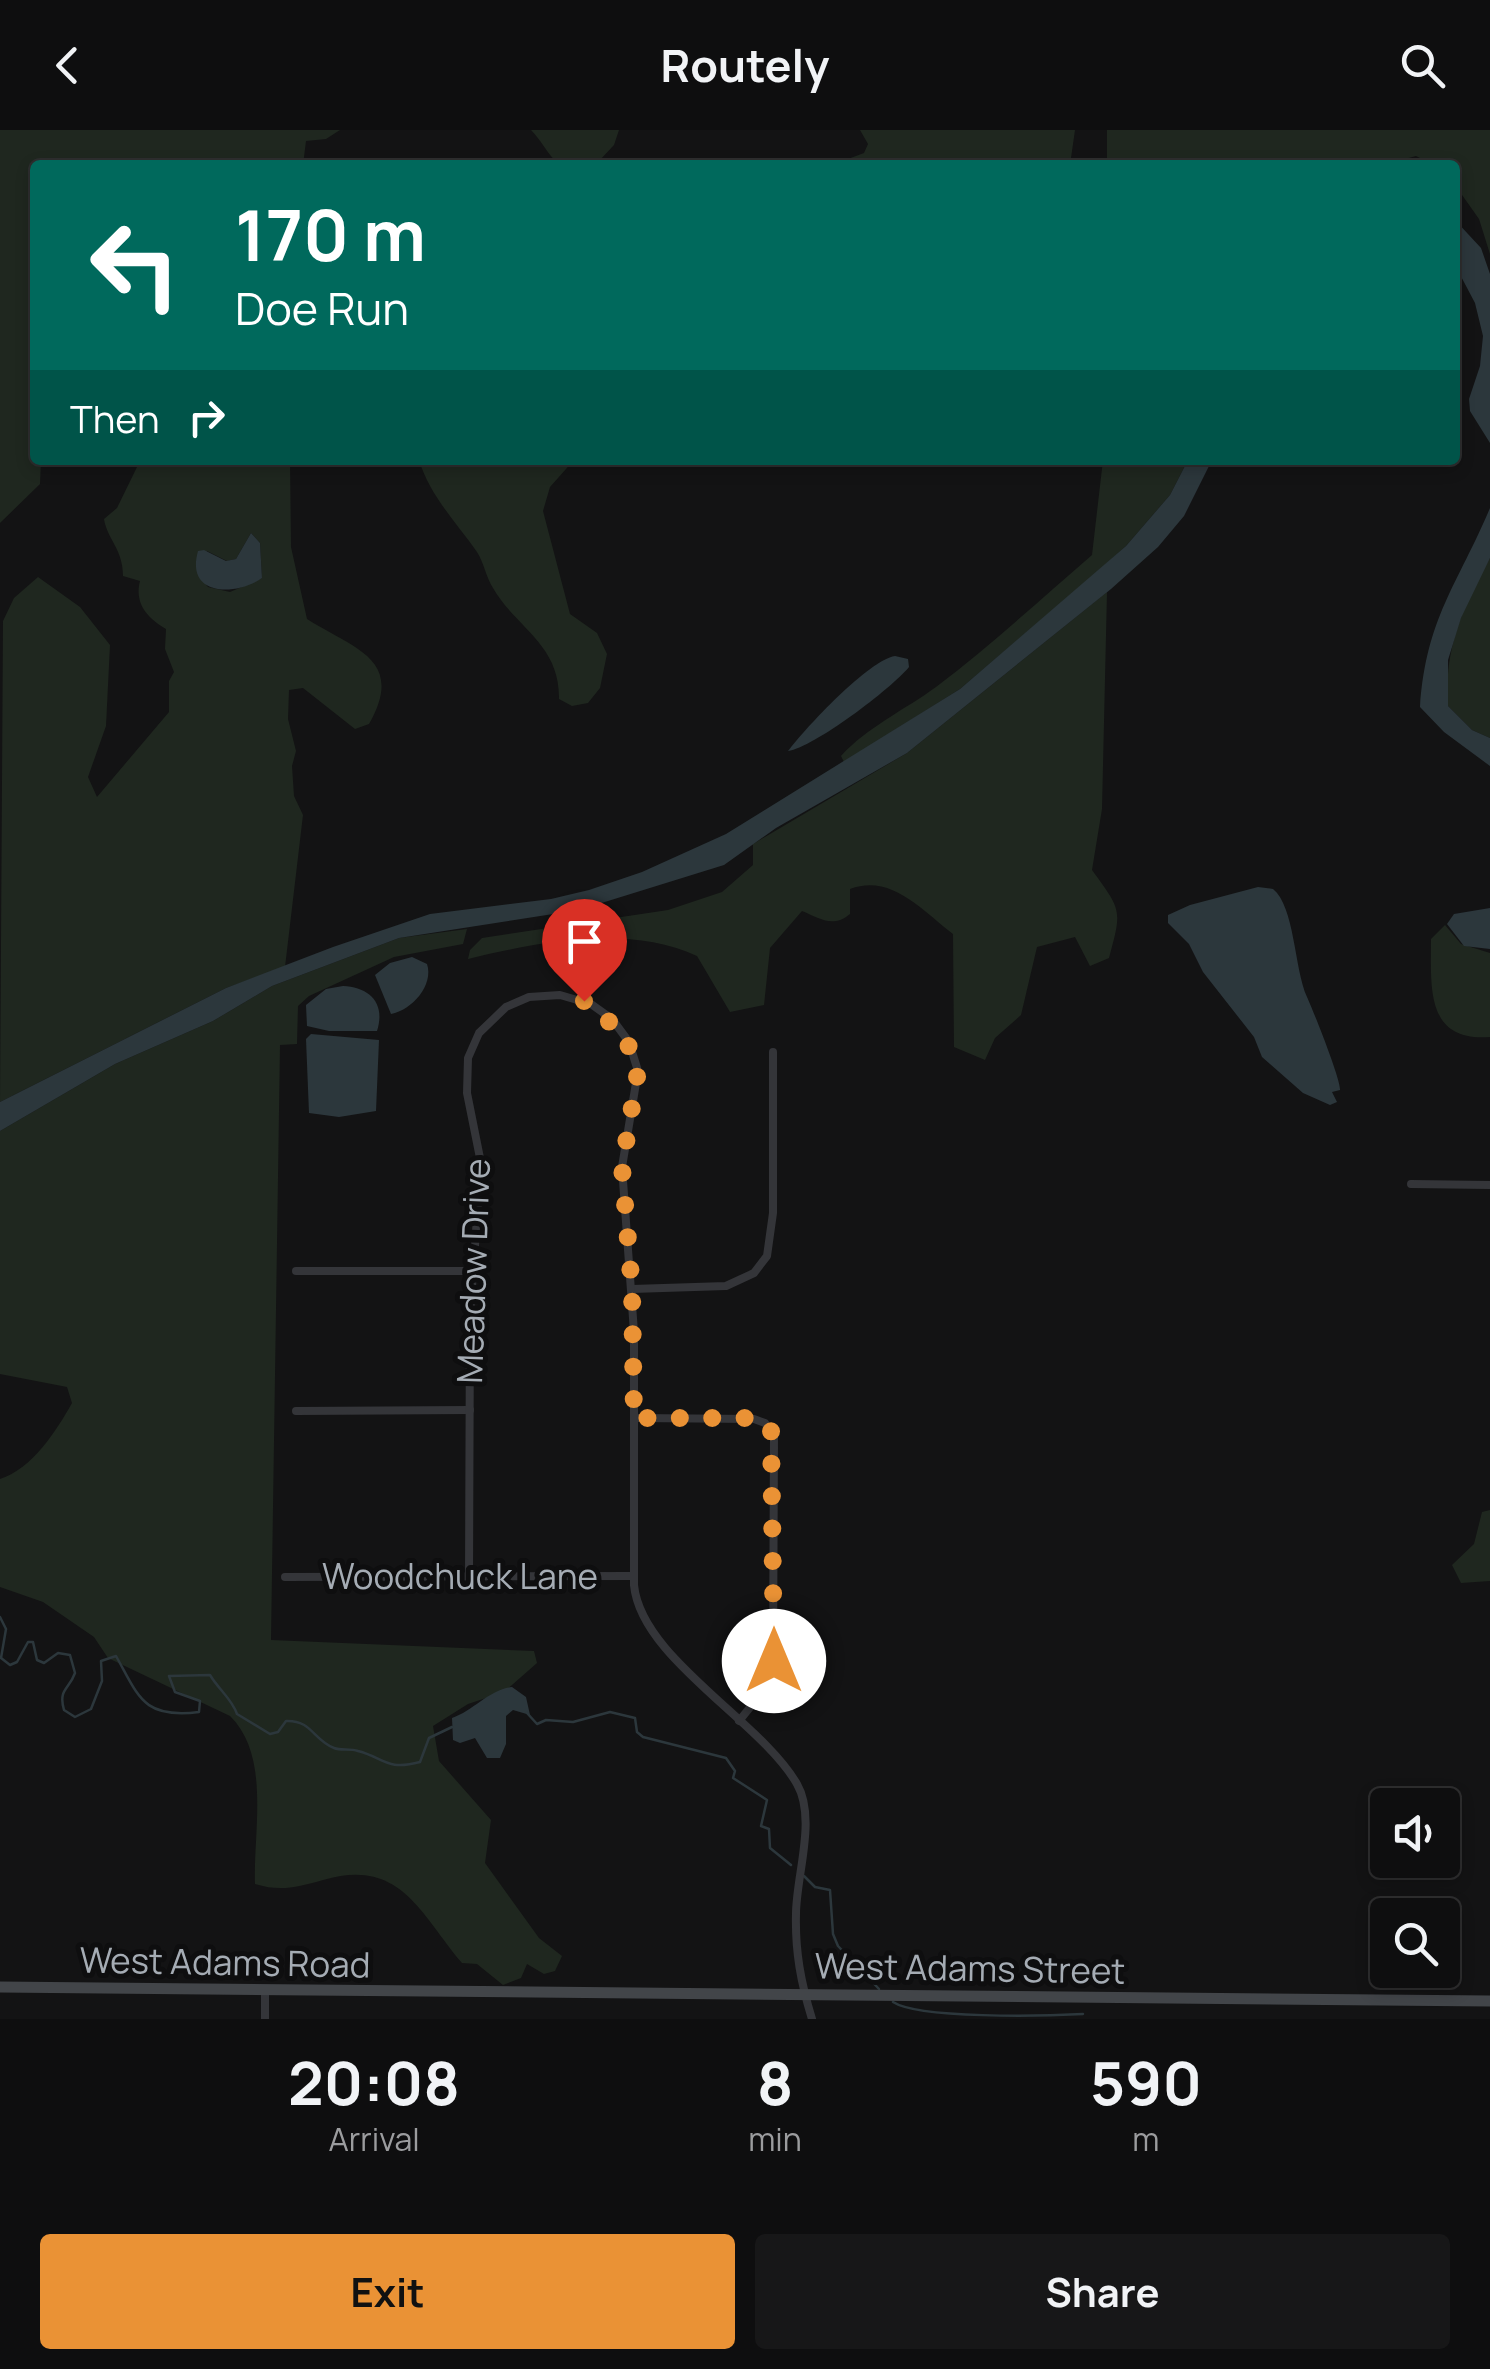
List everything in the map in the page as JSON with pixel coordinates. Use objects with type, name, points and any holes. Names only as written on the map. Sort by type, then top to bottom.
[{"type":"street","name":"Meadow Drive","points":[[469,1576],[473,1271],[481,1162],[466,1093],[470,1052],[488,1022],[506,1007],[528,997],[560,995],[592,1004],[612,1019],[630,1042],[636,1061],[639,1086],[622,1167],[632,1289],[634,1576],[638,1607],[649,1628],[783,1765],[802,1797],[797,1968],[812,2019]]},
{"type":"street","points":[[632,1289],[726,1286],[754,1273],[768,1256],[774,1214],[773,1052]]},
{"type":"street","points":[[1410,1184],[1490,1185]]},
{"type":"street","points":[[296,1271],[473,1271]]},
{"type":"street","points":[[296,1411],[470,1410]]},
{"type":"street","points":[[634,1418],[754,1418],[765,1423],[774,1436],[773,1667],[765,1689],[739,1721]]},
{"type":"street","name":"Woodchuck Lane","points":[[285,1577],[634,1576]]},
{"type":"street","name":"West Adams Road","points":[[0,1987],[450,1992]]},
{"type":"street","points":[[264,2019],[266,1991]]},
{"type":"street","name":"West Adams Street","points":[[450,1992],[1490,2001]]},
{"type":"shaded area","points":[[0,130],[340,130],[326,139],[306,141],[304,160],[30,160],[30,465],[41,465],[40,484],[0,523]]},
{"type":"shaded area","points":[[531,130],[619,130],[614,145],[600,160],[555,160]]},
{"type":"shaded area","points":[[860,130],[1075,130],[1071,160],[845,160],[864,153],[868,144]]},
{"type":"shaded area","points":[[1107,130],[1490,130],[1490,254],[1479,219],[1460,192],[1460,160],[1424,160],[1416,156],[1401,160],[1107,160]]},
{"type":"shaded area","points":[[1460,225],[1481,248],[1490,274],[1490,443],[1470,411],[1469,399],[1480,366],[1483,336],[1475,303],[1460,274]]},
{"type":"shaded area","points":[[290,465],[291,547],[307,619],[369,658],[382,684],[379,702],[369,724],[355,729],[303,688],[289,690],[288,719],[296,751],[292,766],[294,796],[303,815],[285,967],[226,988],[0,1102],[3,621],[14,598],[38,577],[80,607],[110,645],[106,726],[88,777],[97,797],[169,712],[169,681],[174,672],[165,649],[166,629],[144,610],[139,597],[140,581],[123,576],[104,519],[117,508],[137,467]],"holes":[[[251,533],[260,543],[262,578],[230,592],[208,587],[199,576],[207,551],[227,561],[236,559]]]},
{"type":"shaded area","points":[[421,465],[570,465],[550,487],[543,511],[570,614],[597,633],[607,654],[600,688],[588,703],[572,706],[559,699],[557,680],[545,650],[502,602],[477,552]]},
{"type":"shaded area","points":[[1102,465],[1185,465],[1170,495],[1126,546],[1095,574],[960,689],[844,762],[841,756],[862,736],[956,671],[1092,555]]},
{"type":"shaded area","points":[[1185,465],[1210,465],[1184,516],[1158,547],[1111,589],[907,753],[776,828],[724,865],[579,910],[399,938],[272,986],[213,1021],[115,1064],[0,1131],[0,1102],[226,988],[430,914],[551,899],[589,890],[642,872],[726,834],[960,689],[1126,546],[1170,495]]},
{"type":"shaded area","points":[[1490,508],[1490,558],[1461,618],[1448,660],[1448,706],[1472,730],[1490,738],[1490,766],[1444,732],[1420,707],[1436,625]]},
{"type":"shaded area","points":[[251,533],[260,543],[262,578],[239,588],[215,589],[206,585],[196,566],[198,551],[226,561],[236,559]]},
{"type":"shaded area","points":[[1490,558],[1490,738],[1472,730],[1448,706],[1447,686],[1457,629]]},
{"type":"shaded area","points":[[1107,592],[1102,809],[1092,870],[1117,911],[1109,958],[1090,966],[1075,937],[1037,947],[1021,1015],[995,1038],[985,1060],[954,1047],[953,934],[906,897],[879,886],[850,889],[850,914],[838,921],[802,911],[770,948],[764,1005],[730,1012],[697,956],[670,946],[613,938],[583,939],[468,959],[470,950],[482,938],[668,910],[722,892],[753,865],[753,844],[907,753]]},
{"type":"shaded area","points":[[895,656],[908,659],[909,667],[886,689],[833,728],[788,751],[854,681]]},
{"type":"shaded area","points":[[1258,887],[1273,889],[1286,909],[1303,985],[1339,1084],[1340,1090],[1332,1092],[1337,1102],[1330,1105],[1303,1093],[1262,1057],[1254,1037],[1203,972],[1189,944],[1168,923],[1168,915],[1190,905]]},
{"type":"shaded area","points":[[1490,908],[1490,949],[1464,946],[1447,924],[1454,914]]},
{"type":"shaded area","points":[[1445,925],[1461,944],[1490,953],[1490,1037],[1453,1031],[1436,1008],[1431,939]]},
{"type":"shaded area","points":[[467,929],[463,944],[394,957],[309,996],[298,1006],[297,1044],[280,1045],[271,1640],[534,1651],[537,1663],[504,1692],[468,1704],[433,1726],[439,1761],[491,1820],[485,1863],[539,1938],[562,1956],[555,1971],[544,1974],[527,1964],[521,1978],[503,1985],[477,1964],[462,1963],[420,1909],[390,1883],[371,1876],[349,1875],[289,1888],[255,1884],[255,1773],[243,1733],[230,1716],[108,1658],[94,1637],[43,1602],[0,1587],[0,1479],[33,1458],[72,1403],[67,1387],[0,1374],[0,1131],[115,1064],[213,1021],[272,986],[399,938]]},
{"type":"shaded area","points":[[412,957],[427,964],[427,980],[413,1002],[391,1014],[375,975],[390,963]]},
{"type":"shaded area","points":[[343,986],[373,998],[379,1012],[377,1031],[329,1031],[307,1026],[306,1005],[326,989]]},
{"type":"shaded area","points":[[311,1034],[379,1040],[376,1111],[339,1117],[309,1113],[306,1039]]},
{"type":"shaded area","points":[[1490,1510],[1490,1581],[1461,1583],[1452,1565],[1474,1544],[1482,1512]]},
{"type":"shaded area","points":[[512,1687],[526,1697],[530,1715],[513,1710],[506,1716],[506,1744],[500,1758],[487,1758],[475,1738],[460,1743],[453,1740],[452,1718]]},
{"type":"waterway","points":[[0,1617],[6,1629],[1,1658],[10,1665],[17,1662],[28,1642],[33,1642],[37,1660],[44,1663],[58,1653],[70,1655],[75,1673],[63,1694],[63,1703],[64,1710],[75,1717],[91,1709],[102,1681],[101,1661],[116,1656],[138,1694],[154,1708],[199,1712],[200,1701],[175,1692],[169,1676],[210,1675],[237,1714],[270,1734],[278,1732],[286,1721],[295,1722],[334,1748],[355,1750],[393,1764],[420,1762],[429,1738],[452,1727]]},
{"type":"waterway","points":[[527,1713],[537,1724],[546,1720],[573,1722],[610,1712],[635,1718],[637,1732],[643,1737],[726,1758],[735,1771],[733,1778],[767,1800],[761,1826],[769,1829],[770,1848],[791,1865]]},
{"type":"waterway","points":[[804,1876],[815,1887],[830,1890],[833,1934],[838,1946],[879,1989]]},
{"type":"waterway","points":[[893,2002],[954,2014],[1083,2014]]},
{"type":"route","points":[[584,1001],[612,1019],[624,1034],[638,1071],[639,1086],[622,1167],[632,1289],[634,1418],[754,1418],[771,1428],[774,1661]]}]
